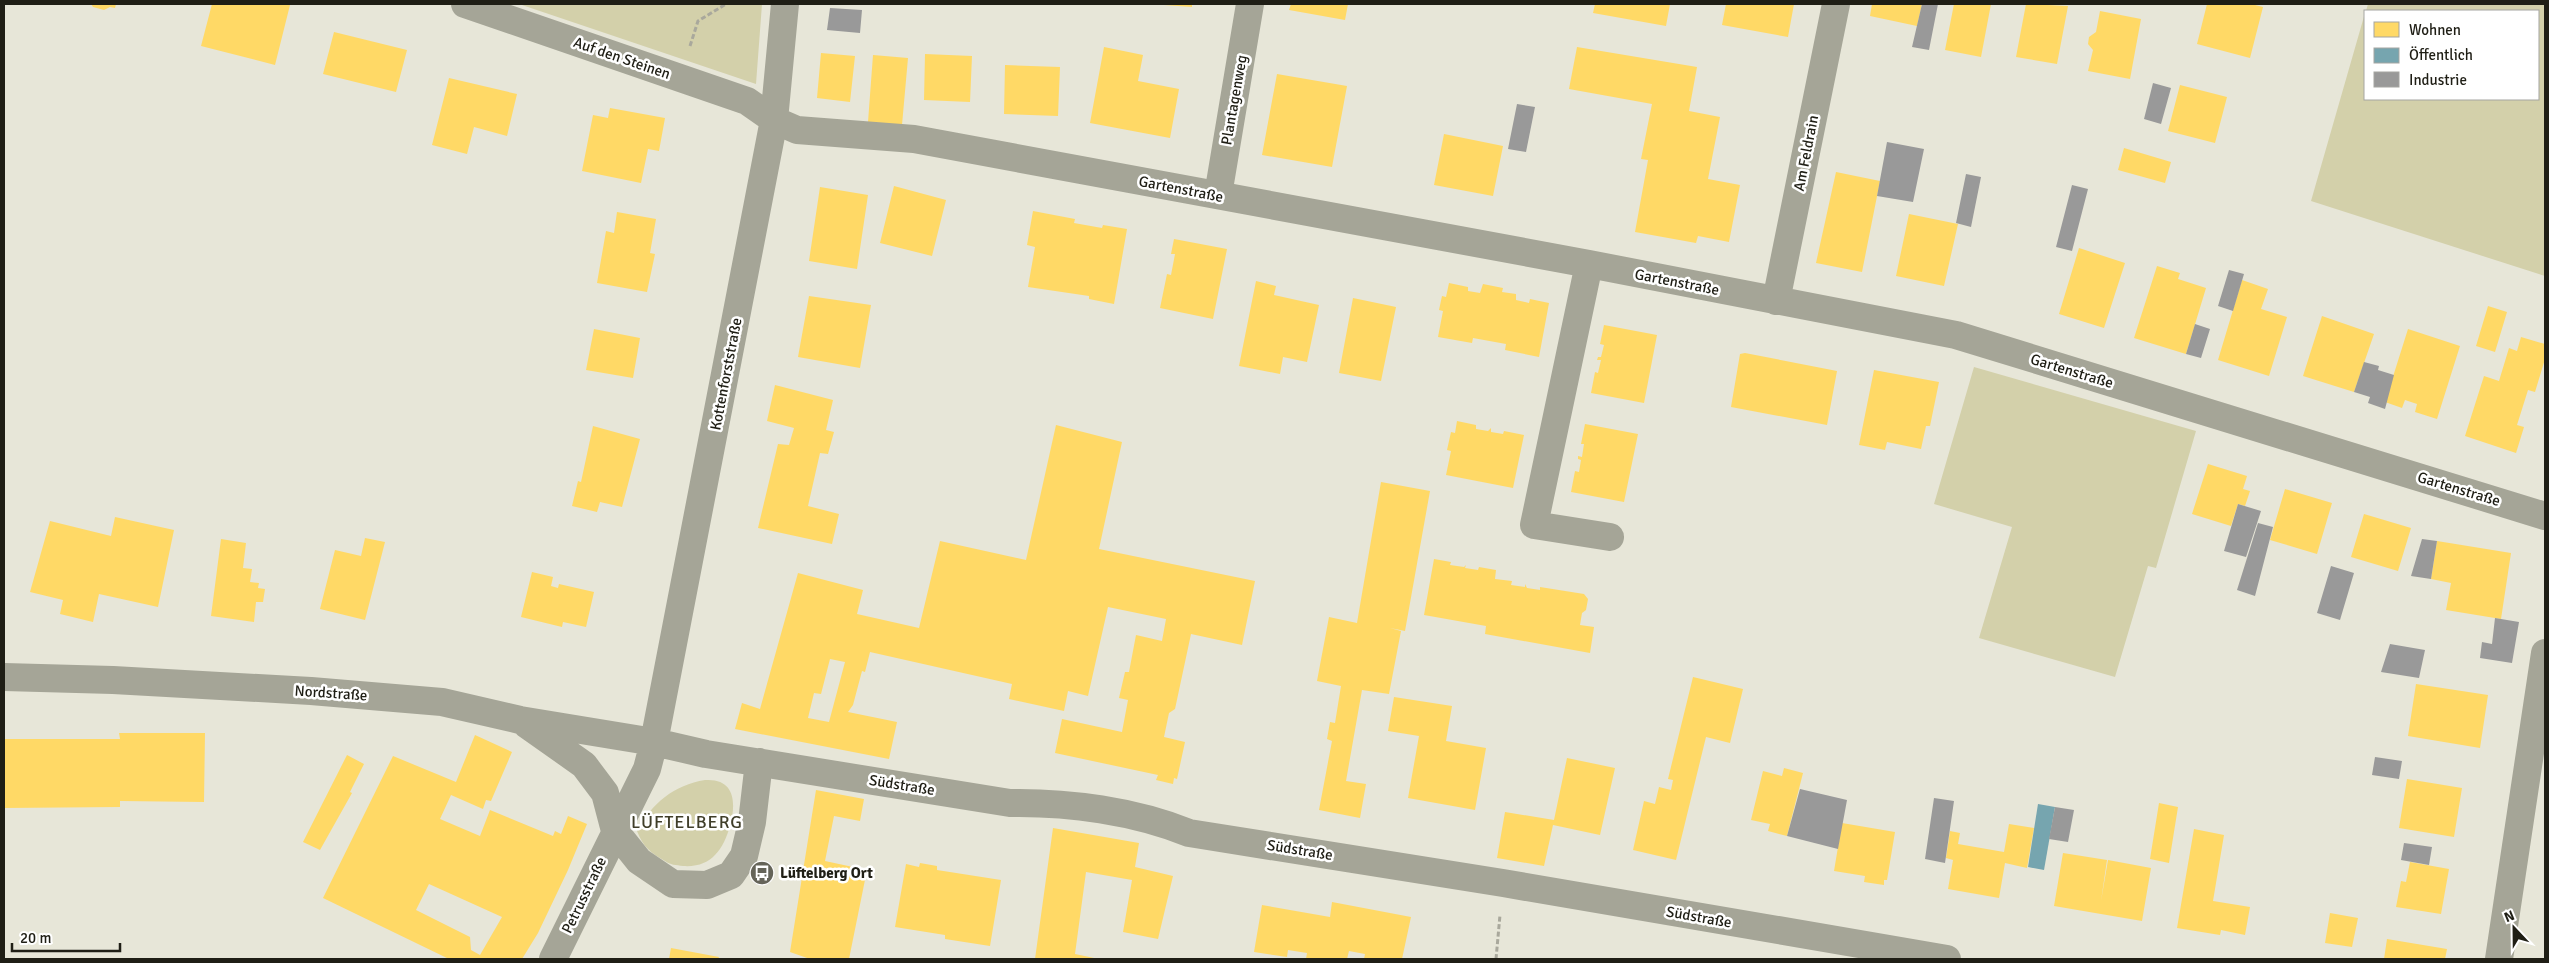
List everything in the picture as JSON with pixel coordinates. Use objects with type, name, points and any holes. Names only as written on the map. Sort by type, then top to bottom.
[{"type":"street","name":"Auf den Steinen","points":[[465,4],[747,101],[774,120]]},
{"type":"street","name":"Kottenforststraße","points":[[654,742],[774,120],[784,4]]},
{"type":"street","name":"Plantagenweg","points":[[1218,195],[1250,4]]},
{"type":"street","name":"Am Feldrain","points":[[1776,301],[1836,4]]},
{"type":"street","name":"Gartenstraße","points":[[774,120],[797,130],[914,139],[1589,264],[1956,335],[2545,516]]},
{"type":"street","points":[[1589,264],[1534,525],[1610,537]]},
{"type":"street","points":[[2499,959],[2545,653]]},
{"type":"street","name":"Nordstraße","points":[[4,677],[113,680],[321,692],[442,702],[520,720],[654,742]]},
{"type":"street","points":[[520,720],[584,765],[605,793],[615,832],[638,861],[673,884],[707,885],[731,875],[744,856],[752,822],[759,762]]},
{"type":"street","name":"Südstraße","points":[[654,742],[706,754],[1010,803],[1052,802],[1160,821],[1189,833],[1503,883],[1947,959]]},
{"type":"street","name":"Petrusstraße","points":[[553,959],[647,769],[654,742]]},
{"type":"path","points":[[680,78],[698,21],[726,4]]},
{"type":"path","points":[[1496,959],[1503,883]]},
{"type":"shaded area","points":[[519,4],[762,4],[756,84]]},
{"type":"shaded area","points":[[2368,4],[2545,4],[2545,276],[2311,201],[2364,16],[2364,100],[2539,100],[2539,10],[2366,10]]},
{"type":"shaded area","points":[[1974,367],[2196,431],[2156,568],[2148,566],[2115,677],[1979,638],[2012,527],[1934,504]]},
{"type":"shaded area","points":[[705,780],[715,780],[723,783],[731,794],[733,801],[732,818],[724,843],[708,861],[693,866],[673,865],[648,849],[637,831],[650,812],[665,797],[683,786]]},
{"type":"building: Wohnen","points":[[91,4],[116,4],[115,8],[110,7],[104,10],[93,7]]},
{"type":"building: Wohnen","points":[[212,4],[290,5],[275,65],[201,46]]},
{"type":"building: Wohnen","points":[[1150,4],[1192,4],[1192,7]]},
{"type":"building: Wohnen","points":[[1291,4],[1348,4],[1345,20],[1289,10]]},
{"type":"building: Wohnen","points":[[1595,4],[1670,4],[1666,26],[1593,13]]},
{"type":"building: Wohnen","points":[[1726,4],[1794,4],[1788,37],[1722,25]]},
{"type":"building: Wohnen","points":[[1872,4],[1922,4],[1917,26],[1870,16]]},
{"type":"building: Wohnen","points":[[1954,4],[1991,4],[1981,57],[1945,50]]},
{"type":"building: Wohnen","points":[[2026,4],[2068,6],[2057,64],[2016,57]]},
{"type":"building: Wohnen","points":[[2207,4],[2251,4],[2263,7],[2250,58],[2197,44]]},
{"type":"building: Wohnen","points":[[2100,11],[2141,19],[2130,79],[2088,71],[2093,50],[2088,44],[2089,37],[2096,32]]},
{"type":"building: Wohnen","points":[[334,32],[407,50],[396,92],[323,74]]},
{"type":"building: Wohnen","points":[[1104,47],[1143,55],[1138,81],[1179,89],[1170,138],[1090,123]]},
{"type":"building: Wohnen","points":[[1577,47],[1697,67],[1689,111],[1720,117],[1708,179],[1740,185],[1729,242],[1698,236],[1696,243],[1635,232],[1648,160],[1641,159],[1652,104],[1569,89]]},
{"type":"building: Wohnen","points":[[821,53],[855,56],[850,102],[817,98]]},
{"type":"building: Wohnen","points":[[925,54],[972,56],[970,102],[924,100]]},
{"type":"building: Wohnen","points":[[873,55],[908,58],[902,125],[868,122]]},
{"type":"building: Wohnen","points":[[1005,65],[1060,67],[1058,116],[1004,114]]},
{"type":"building: Wohnen","points":[[1277,74],[1347,86],[1332,167],[1262,155]]},
{"type":"building: Wohnen","points":[[449,78],[517,94],[507,136],[474,127],[467,154],[432,145]]},
{"type":"building: Wohnen","points":[[2180,85],[2227,97],[2215,143],[2168,131]]},
{"type":"building: Wohnen","points":[[610,108],[665,118],[659,151],[648,149],[641,183],[582,171],[593,115],[608,118]]},
{"type":"building: Wohnen","points":[[1444,134],[1503,146],[1493,196],[1434,185]]},
{"type":"building: Wohnen","points":[[2124,148],[2171,162],[2165,183],[2118,170]]},
{"type":"building: Wohnen","points":[[1836,172],[1880,181],[1862,272],[1816,263]]},
{"type":"building: Wohnen","points":[[894,186],[946,200],[932,256],[880,243]]},
{"type":"building: Wohnen","points":[[820,187],[868,195],[857,269],[809,261]]},
{"type":"building: Wohnen","points":[[1033,211],[1075,219],[1074,223],[1102,228],[1103,225],[1127,229],[1114,304],[1089,299],[1089,296],[1028,287],[1035,247],[1027,245]]},
{"type":"building: Wohnen","points":[[617,212],[656,219],[650,253],[655,254],[647,292],[597,283],[606,231],[614,233]]},
{"type":"building: Wohnen","points":[[1909,214],[1958,224],[1944,286],[1896,276]]},
{"type":"building: Wohnen","points":[[1174,239],[1227,249],[1213,319],[1160,308],[1167,274],[1171,275],[1175,254],[1171,254]]},
{"type":"building: Wohnen","points":[[2079,248],[2125,263],[2104,328],[2059,314]]},
{"type":"building: Wohnen","points":[[2157,266],[2180,273],[2178,279],[2206,288],[2186,354],[2134,338]]},
{"type":"building: Wohnen","points":[[2242,280],[2268,289],[2261,309],[2287,317],[2269,376],[2218,360]]},
{"type":"building: Wohnen","points":[[1256,281],[1276,286],[1274,295],[1319,305],[1307,362],[1283,357],[1280,374],[1239,366]]},
{"type":"building: Wohnen","points":[[1449,283],[1468,287],[1468,291],[1480,293],[1483,284],[1503,288],[1502,292],[1516,294],[1516,300],[1529,303],[1530,299],[1549,303],[1539,357],[1505,350],[1506,344],[1473,338],[1472,343],[1438,337],[1443,311],[1439,310],[1442,296],[1446,297]]},
{"type":"building: Wohnen","points":[[809,296],[871,305],[860,368],[798,357]]},
{"type":"building: Wohnen","points":[[1353,298],[1396,307],[1381,381],[1339,373]]},
{"type":"building: Wohnen","points":[[2488,306],[2507,312],[2495,352],[2476,346]]},
{"type":"building: Wohnen","points":[[2322,316],[2374,334],[2354,392],[2303,376]]},
{"type":"building: Wohnen","points":[[1604,325],[1657,335],[1644,403],[1591,393],[1595,372],[1598,373],[1601,360],[1597,360],[1598,357],[1601,357],[1604,345],[1600,344]]},
{"type":"building: Wohnen","points":[[594,329],[640,338],[633,378],[586,370]]},
{"type":"building: Wohnen","points":[[2408,329],[2460,346],[2437,419],[2415,412],[2417,404],[2405,400],[2402,408],[2385,402]]},
{"type":"building: Wohnen","points":[[2521,337],[2545,344],[2545,359],[2535,392],[2528,390],[2517,425],[2524,427],[2516,453],[2465,436],[2484,376],[2499,381],[2509,348],[2517,351]]},
{"type":"building: Wohnen","points":[[1745,353],[1837,371],[1827,425],[1731,407],[1740,354]]},
{"type":"building: Wohnen","points":[[1874,370],[1939,382],[1930,426],[1926,426],[1921,449],[1887,442],[1885,450],[1859,445]]},
{"type":"building: Wohnen","points":[[775,385],[833,400],[826,430],[834,432],[828,454],[820,453],[808,506],[839,514],[832,544],[758,528],[778,444],[789,445],[794,428],[767,421]]},
{"type":"building: Wohnen","points":[[1457,421],[1476,425],[1476,429],[1488,431],[1491,428],[1491,432],[1503,434],[1504,431],[1524,435],[1513,488],[1446,475],[1451,451],[1447,450],[1451,432],[1455,433]]},
{"type":"building: Wohnen","points":[[1585,424],[1638,434],[1624,502],[1571,492],[1575,471],[1579,472],[1581,460],[1578,459],[1578,456],[1582,457],[1584,444],[1581,444]]},
{"type":"building: Wohnen","points":[[1056,425],[1122,442],[1099,549],[1255,581],[1242,645],[1191,634],[1175,709],[1169,713],[1164,737],[1185,742],[1177,779],[1174,778],[1173,784],[1156,780],[1158,775],[1055,753],[1062,719],[1122,732],[1128,700],[1119,698],[1125,672],[1129,672],[1136,635],[1162,641],[1166,619],[1108,607],[1088,696],[1068,691],[1064,711],[1009,699],[1012,684],[870,652],[865,672],[862,671],[853,705],[848,712],[897,722],[889,759],[735,729],[742,703],[760,709],[798,573],[863,590],[857,614],[919,628],[940,541],[1026,560]],"holes":[[[830,659],[845,662],[829,722],[808,718],[814,693],[821,694]]]},
{"type":"building: Wohnen","points":[[593,426],[640,439],[622,507],[600,502],[597,512],[572,506],[578,481],[581,482]]},
{"type":"building: Wohnen","points":[[2208,464],[2247,476],[2243,489],[2250,491],[2245,506],[2238,504],[2231,526],[2192,514]]},
{"type":"building: Wohnen","points":[[1381,482],[1430,491],[1405,631],[1390,628],[1401,631],[1389,694],[1362,690],[1346,781],[1366,784],[1360,818],[1319,810],[1332,741],[1327,739],[1330,722],[1335,723],[1341,686],[1317,681],[1329,617],[1357,623]]},
{"type":"building: Wohnen","points":[[2285,489],[2332,503],[2317,554],[2270,540]]},
{"type":"building: Wohnen","points":[[2364,514],[2411,528],[2398,571],[2351,557]]},
{"type":"building: Wohnen","points":[[115,517],[174,530],[158,607],[99,594],[93,622],[60,614],[63,600],[30,592],[50,521],[111,536]]},
{"type":"building: Wohnen","points":[[365,538],[385,542],[365,620],[320,609],[335,550],[361,556]]},
{"type":"building: Wohnen","points":[[221,539],[246,543],[243,568],[252,569],[250,582],[259,583],[258,588],[265,589],[263,602],[256,602],[254,622],[211,616]]},
{"type":"building: Wohnen","points":[[2437,541],[2511,553],[2501,619],[2446,610],[2451,583],[2431,579]]},
{"type":"building: Wohnen","points":[[1434,559],[1451,562],[1450,565],[1464,567],[1466,565],[1465,568],[1478,570],[1479,567],[1496,570],[1495,579],[1512,581],[1511,585],[1525,587],[1525,584],[1527,588],[1540,590],[1540,587],[1584,594],[1588,599],[1586,610],[1582,613],[1580,625],[1594,627],[1590,653],[1485,634],[1486,626],[1424,615]]},
{"type":"building: Wohnen","points":[[532,572],[553,577],[551,586],[558,588],[559,584],[594,592],[586,627],[563,622],[562,627],[521,617]]},
{"type":"building: Wohnen","points":[[1693,677],[1743,689],[1730,743],[1706,737],[1676,860],[1633,850],[1644,801],[1655,804],[1659,787],[1671,790],[1673,780],[1668,779]]},
{"type":"building: Wohnen","points":[[2416,684],[2488,695],[2480,748],[2408,736]]},
{"type":"building: Wohnen","points":[[1394,697],[1452,706],[1446,741],[1486,748],[1475,810],[1408,798],[1419,736],[1388,731]]},
{"type":"building: Wohnen","points":[[119,733],[205,733],[204,802],[120,801],[120,807],[4,808],[4,739],[120,739]]},
{"type":"building: Wohnen","points":[[475,735],[512,752],[491,801],[486,800],[483,809],[451,795],[440,819],[480,836],[490,810],[553,836],[555,831],[561,834],[568,816],[587,824],[568,870],[538,933],[522,959],[449,959],[323,898],[393,756],[456,782]],"holes":[[[429,884],[502,917],[480,955],[471,950],[470,937],[416,910]]]},
{"type":"building: Wohnen","points":[[347,755],[364,764],[350,792],[352,793],[320,850],[303,842]]},
{"type":"building: Wohnen","points":[[1567,758],[1615,768],[1600,835],[1553,825],[1544,866],[1497,858],[1505,812],[1554,820]]},
{"type":"building: Wohnen","points":[[1784,768],[1803,773],[1787,836],[1768,831],[1770,824],[1751,820],[1763,771],[1782,776]]},
{"type":"building: Wohnen","points":[[2407,779],[2462,788],[2454,837],[2399,828]]},
{"type":"building: Wohnen","points":[[816,790],[864,799],[860,821],[834,816],[825,861],[867,870],[849,959],[810,959],[790,952]]},
{"type":"building: Wohnen","points":[[2159,803],[2178,807],[2169,863],[2150,859]]},
{"type":"building: Wohnen","points":[[1842,823],[1895,832],[1887,880],[1884,880],[1884,885],[1864,882],[1865,876],[1834,871]]},
{"type":"building: Wohnen","points":[[2009,824],[2034,828],[2027,868],[2005,863],[1999,898],[1948,889],[1953,860],[1946,858],[1950,831],[1960,833],[1958,844],[2004,852]]},
{"type":"building: Wohnen","points":[[1053,828],[1139,843],[1135,867],[1173,876],[1158,939],[1123,932],[1132,880],[1086,872],[1075,954],[1099,959],[1035,959]]},
{"type":"building: Wohnen","points":[[2194,829],[2224,835],[2213,901],[2250,907],[2245,935],[2221,930],[2220,935],[2177,928]]},
{"type":"building: Wohnen","points":[[2063,853],[2107,860],[2101,901],[2108,860],[2151,868],[2142,921],[2054,906]]},
{"type":"building: Wohnen","points":[[2410,862],[2449,869],[2441,914],[2396,907],[2401,881],[2406,882]]},
{"type":"building: Wohnen","points":[[920,863],[937,866],[937,870],[1001,880],[990,946],[945,939],[945,935],[895,927],[906,864],[919,867]]},
{"type":"building: Wohnen","points":[[1332,902],[1411,917],[1402,959],[1364,959],[1365,954],[1349,951],[1347,959],[1306,959],[1307,953],[1288,950],[1287,957],[1254,952],[1262,905],[1330,917]]},
{"type":"building: Wohnen","points":[[2330,913],[2358,918],[2352,947],[2325,943]]},
{"type":"building: Wohnen","points":[[2387,939],[2447,949],[2445,959],[2384,959]]},
{"type":"building: Wohnen","points":[[671,948],[719,957],[718,959],[669,959]]},
{"type":"building: Öffentlich","points":[[2038,804],[2055,807],[2044,870],[2028,867]]},
{"type":"building: Industrie","points":[[1922,4],[1938,4],[1929,50],[1912,47]]},
{"type":"building: Industrie","points":[[830,8],[862,10],[860,33],[827,30]]},
{"type":"building: Industrie","points":[[2153,83],[2171,88],[2161,124],[2144,119]]},
{"type":"building: Industrie","points":[[1517,104],[1535,107],[1526,152],[1508,149]]},
{"type":"building: Industrie","points":[[1887,142],[1924,149],[1913,202],[1877,196]]},
{"type":"building: Industrie","points":[[1966,174],[1981,177],[1971,227],[1956,223]]},
{"type":"building: Industrie","points":[[2072,185],[2088,189],[2072,251],[2056,247]]},
{"type":"building: Industrie","points":[[2229,270],[2244,274],[2233,311],[2218,306]]},
{"type":"building: Industrie","points":[[2195,324],[2210,329],[2201,358],[2186,354]]},
{"type":"building: Industrie","points":[[2364,362],[2379,366],[2378,370],[2394,375],[2385,409],[2368,403],[2370,397],[2354,392]]},
{"type":"building: Industrie","points":[[2238,504],[2261,511],[2246,557],[2224,551]]},
{"type":"building: Industrie","points":[[2258,523],[2273,527],[2255,596],[2237,590]]},
{"type":"building: Industrie","points":[[2422,539],[2437,541],[2431,579],[2411,576]]},
{"type":"building: Industrie","points":[[2331,566],[2354,573],[2340,620],[2317,613]]},
{"type":"building: Industrie","points":[[2495,618],[2519,622],[2512,663],[2480,658],[2482,642],[2492,644]]},
{"type":"building: Industrie","points":[[2390,644],[2425,650],[2419,678],[2381,672]]},
{"type":"building: Industrie","points":[[2375,757],[2402,761],[2399,779],[2372,775]]},
{"type":"building: Industrie","points":[[1800,789],[1847,800],[1838,849],[1787,836]]},
{"type":"building: Industrie","points":[[1934,798],[1954,801],[1945,863],[1925,859]]},
{"type":"building: Industrie","points":[[2055,807],[2074,810],[2068,842],[2049,839]]},
{"type":"building: Industrie","points":[[2404,843],[2432,847],[2429,865],[2401,860]]},
{"type":"place","name":"Lüftelberg Ort","points":[[762,873]]},
{"type":"district","name":"LÜFTELBERG","points":[[687,822]]}]
